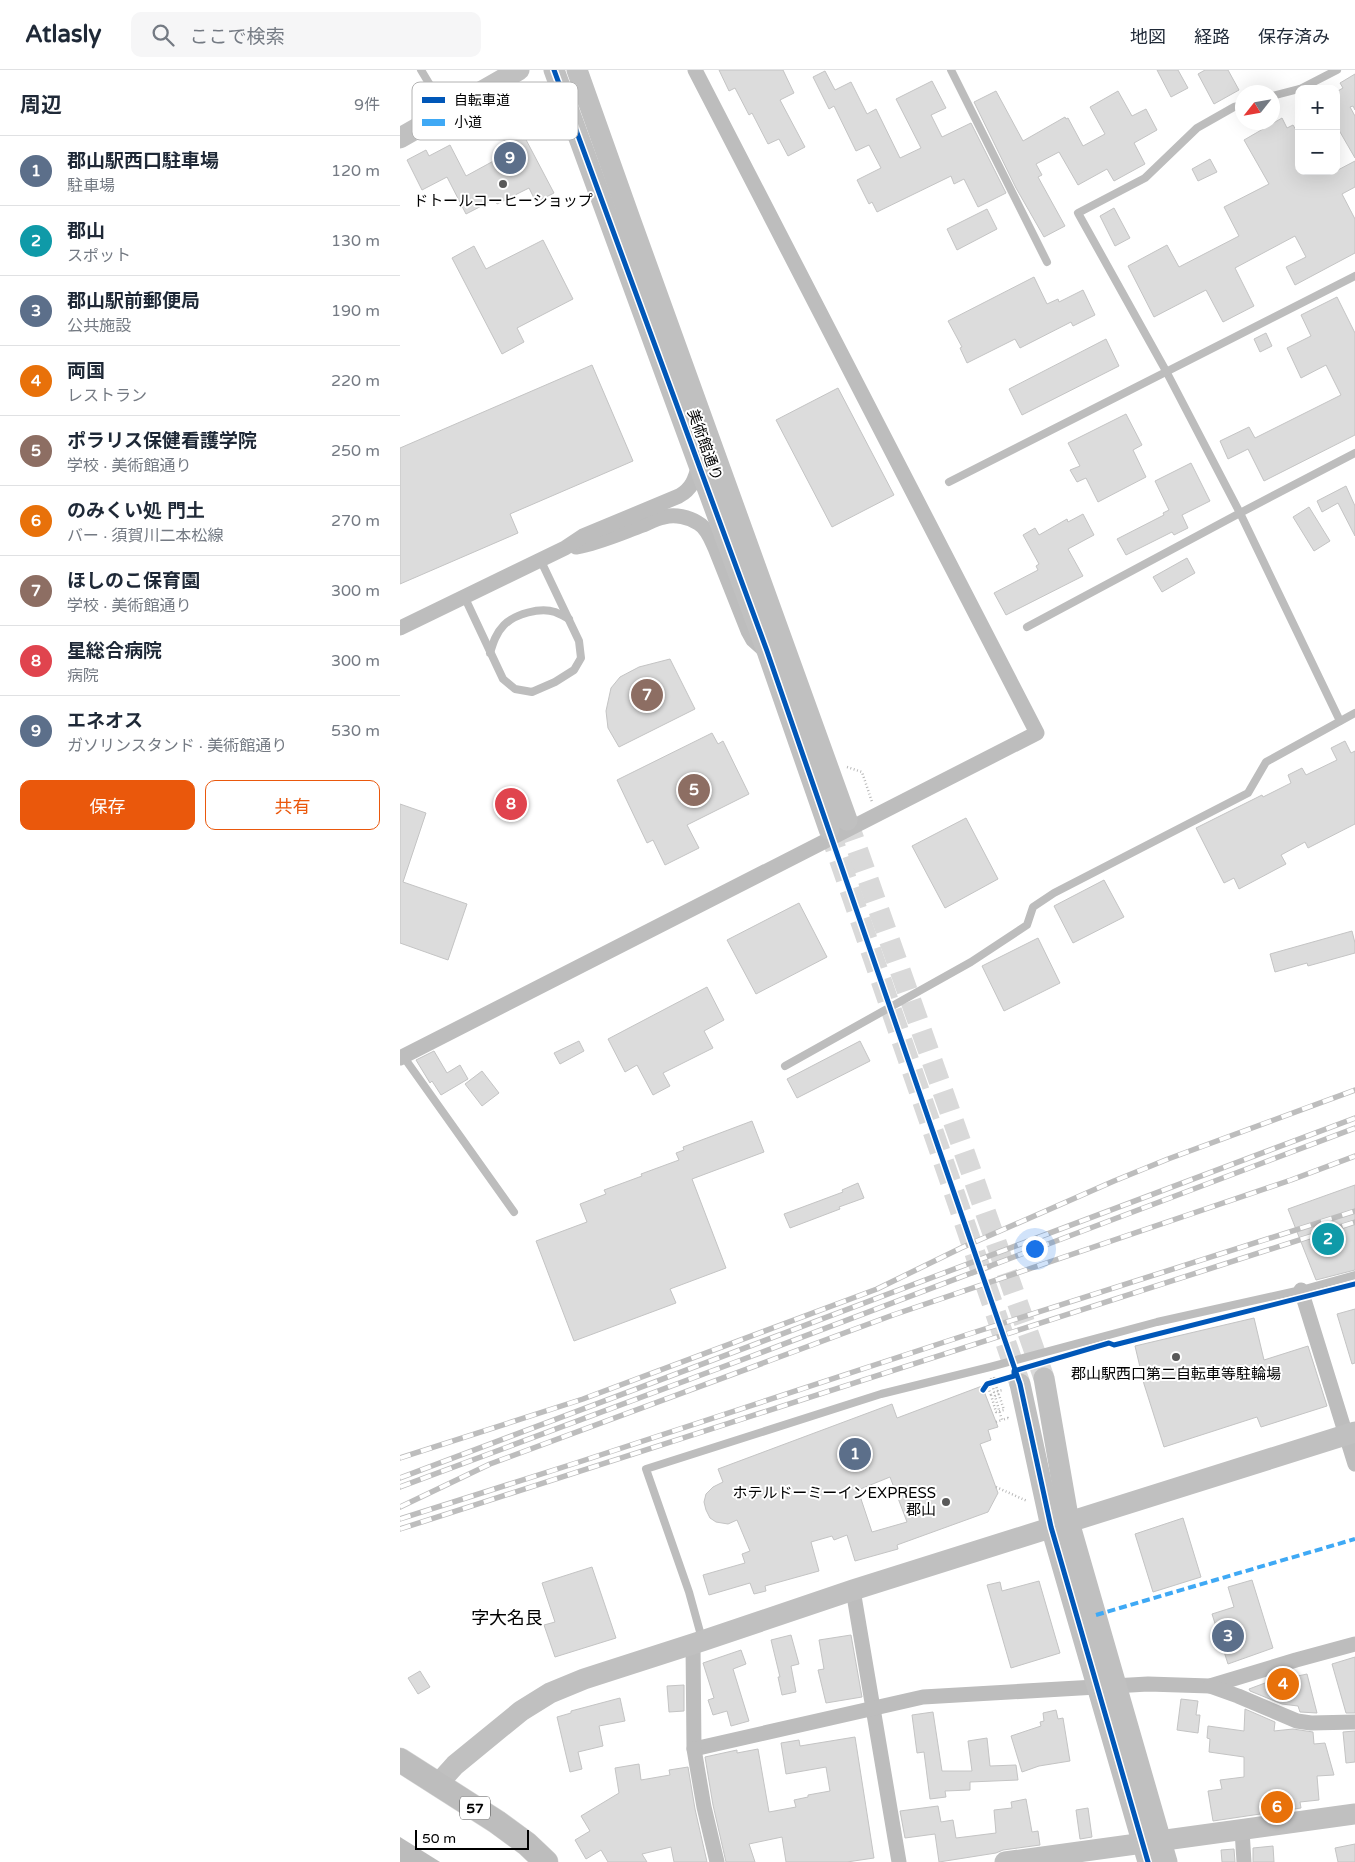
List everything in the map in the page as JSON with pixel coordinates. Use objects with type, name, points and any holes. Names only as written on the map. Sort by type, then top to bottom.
[{"type":"main road","name":"57","points":[[400,1760],[496,1822],[527,1844],[546,1862]]},
{"type":"street","points":[[497,82],[518,70]]},
{"type":"street","name":"美術館通り","points":[[554,70],[558,82]]},
{"type":"street","name":"美術館通り","points":[[577,70],[838,824],[766,651],[578,135]]},
{"type":"street","points":[[402,1057],[1037,733],[695,70]]},
{"type":"street","points":[[400,138],[412,131]]},
{"type":"street","points":[[400,628],[565,548],[584,536],[685,493],[695,480],[699,465]]},
{"type":"street","points":[[565,548],[586,545],[664,517],[676,516],[700,524],[715,548],[748,631],[753,640],[766,651]]},
{"type":"street","points":[[1301,1290],[1351,1433],[1355,1464]]},
{"type":"street","points":[[1044,1378],[1060,1524]]},
{"type":"street","points":[[1010,1387],[1060,1524],[1107,1687],[1150,1849],[1167,1862]]},
{"type":"street","points":[[437,1785],[455,1765],[521,1711],[550,1693],[584,1679],[698,1643],[852,1590],[1351,1433]]},
{"type":"street","points":[[852,1590],[874,1708],[899,1862]]},
{"type":"street","points":[[698,1643],[694,1749],[704,1807],[717,1862]]},
{"type":"street","points":[[1210,1686],[1355,1644]]},
{"type":"street","points":[[694,1749],[923,1697],[1148,1684],[1210,1686],[1297,1721],[1310,1723],[1355,1722]]},
{"type":"street","points":[[1005,1862],[1150,1849],[1242,1830],[1355,1814]]},
{"type":"street","points":[[1242,1830],[1244,1862]]},
{"type":"lane","points":[[421,70],[428,82]]},
{"type":"lane","points":[[951,70],[1047,262]]},
{"type":"lane","points":[[1307,85],[1337,70]]},
{"type":"lane","points":[[1280,94],[1295,90]]},
{"type":"lane","points":[[1235,107],[1197,128],[1145,178],[1078,213],[1166,370],[1240,513],[1340,721]]},
{"type":"lane","points":[[949,482],[1166,370],[1355,276]]},
{"type":"lane","points":[[1026,627],[1355,453]]},
{"type":"lane","points":[[464,596],[502,679],[515,689],[532,692],[555,682],[574,670],[581,658],[579,641],[540,559]]},
{"type":"lane","points":[[490,653],[495,637],[505,624],[521,615],[538,610],[553,611],[569,619]]},
{"type":"lane","points":[[785,1066],[971,962],[1027,925],[1033,907],[1054,893],[1248,793],[1266,762],[1355,713]]},
{"type":"lane","points":[[402,1057],[514,1212]]},
{"type":"lane","points":[[698,1643],[689,1592],[646,1469],[881,1394],[1157,1322],[1301,1290],[1355,1275]]},
{"type":"path","points":[[846,766],[862,772],[876,816]]},
{"type":"path","points":[[987,1384],[996,1412],[1004,1410],[990,1367]]},
{"type":"path","points":[[994,1377],[990,1378],[994,1392],[1010,1387]]},
{"type":"path","points":[[987,1384],[1010,1387]]},
{"type":"path","points":[[983,1390],[987,1384]]},
{"type":"path","points":[[999,1394],[995,1396],[1001,1415]]},
{"type":"path","points":[[996,1422],[1002,1420]]},
{"type":"path","points":[[996,1487],[1031,1503]]},
{"type":"shaded area","points":[[400,1837],[440,1862],[400,1862]]},
{"type":"building","points":[[719,70],[783,70],[794,93],[780,100],[805,147],[788,156],[779,139],[768,144],[752,113],[749,115],[735,88],[729,91]]},
{"type":"building","points":[[1157,70],[1178,70],[1188,88],[1171,97]]},
{"type":"building","points":[[1205,70],[1228,70],[1236,85],[1235,92],[1214,104],[1198,74]]},
{"type":"building","points":[[825,71],[835,90],[851,82],[867,114],[876,109],[900,158],[921,148],[896,99],[932,81],[946,108],[931,115],[942,137],[971,123],[1006,193],[978,207],[964,179],[954,184],[951,176],[877,212],[872,202],[869,204],[857,180],[881,168],[869,145],[856,151],[834,106],[829,109],[813,77]]},
{"type":"building","points":[[1355,74],[1355,110],[1353,106],[1350,107],[1355,116],[1355,158],[1340,132],[1340,90],[1343,88],[1340,83]]},
{"type":"building","points":[[996,91],[1023,141],[1065,117],[1066,119],[1068,118],[1083,146],[1105,134],[1090,107],[1118,91],[1132,116],[1146,109],[1157,130],[1134,143],[1145,164],[1114,181],[1107,169],[1078,185],[1059,152],[1036,164],[1042,175],[1038,177],[1065,226],[1044,237],[1016,188],[974,102]]},
{"type":"building","points":[[1282,118],[1287,128],[1293,125],[1295,128],[1295,175],[1340,175],[1340,169],[1355,161],[1355,187],[1342,194],[1355,219],[1355,253],[1295,285],[1286,267],[1306,257],[1295,236],[1235,268],[1254,306],[1223,322],[1206,290],[1154,317],[1128,266],[1167,245],[1179,267],[1239,236],[1224,207],[1269,184],[1244,140],[1261,130],[1280,130],[1280,119]]},
{"type":"building","points":[[504,140],[526,140],[554,193],[536,202],[529,188],[497,204],[495,199],[466,214],[447,177],[422,190],[407,160],[426,150],[429,156],[450,145],[466,176],[510,152]]},
{"type":"building","points":[[1210,159],[1217,172],[1198,181],[1192,169]]},
{"type":"building","points":[[1114,208],[1130,238],[1115,246],[1100,216]]},
{"type":"building","points":[[987,209],[997,229],[957,250],[947,229]]},
{"type":"building","points":[[543,240],[573,299],[517,328],[524,342],[502,354],[452,258],[474,246],[486,269]]},
{"type":"building","points":[[1034,277],[1047,304],[1058,299],[1059,302],[1083,290],[1095,315],[1073,326],[1071,322],[1020,348],[1015,339],[967,363],[960,348],[962,347],[948,321]]},
{"type":"building","points":[[1337,297],[1355,333],[1355,435],[1264,481],[1248,449],[1228,459],[1220,441],[1249,427],[1255,438],[1341,395],[1326,365],[1301,378],[1287,348],[1311,336],[1301,315]]},
{"type":"building","points":[[1266,333],[1272,346],[1260,352],[1254,339]]},
{"type":"building","points":[[1106,339],[1119,366],[1022,415],[1009,389]]},
{"type":"building","points":[[592,365],[633,461],[510,514],[518,533],[400,584],[400,448]]},
{"type":"building","points":[[838,388],[894,495],[832,527],[776,420]]},
{"type":"building","points":[[1126,414],[1142,445],[1133,450],[1146,477],[1098,502],[1086,478],[1077,482],[1070,470],[1080,466],[1068,443]]},
{"type":"building","points":[[1191,463],[1210,501],[1182,515],[1188,528],[1174,535],[1172,532],[1126,555],[1117,539],[1164,515],[1163,513],[1169,510],[1155,481]]},
{"type":"building","points":[[1346,486],[1355,506],[1355,536],[1338,503],[1322,512],[1317,501]]},
{"type":"building","points":[[1309,507],[1330,541],[1314,551],[1293,517]]},
{"type":"building","points":[[1083,514],[1094,535],[1068,549],[1083,576],[1006,615],[994,593],[1038,570],[1036,566],[1039,564],[1023,535],[1035,528],[1039,535],[1067,519],[1068,522]]},
{"type":"building","points":[[1187,558],[1195,573],[1162,592],[1153,577]]},
{"type":"building","points":[[670,659],[695,709],[619,747],[608,728],[606,711],[611,688],[620,677],[639,667]]},
{"type":"building","points":[[712,733],[718,744],[723,741],[749,794],[687,825],[699,848],[665,865],[653,840],[647,843],[617,780]]},
{"type":"building","points":[[1345,741],[1351,753],[1355,751],[1355,824],[1308,848],[1305,842],[1281,855],[1286,864],[1239,889],[1234,878],[1224,883],[1196,828],[1262,795],[1263,797],[1291,783],[1288,775],[1302,768],[1306,775],[1337,760],[1331,748]]},
{"type":"building","points":[[400,804],[426,813],[403,882],[467,904],[448,960],[400,943]]},
{"type":"building","points":[[966,818],[998,879],[945,908],[912,846]]},
{"type":"building","points":[[1104,880],[1124,917],[1073,943],[1054,906]]},
{"type":"building","points":[[799,903],[827,957],[756,994],[727,940]]},
{"type":"building","points":[[1352,931],[1355,953],[1308,966],[1307,963],[1275,972],[1270,954]]},
{"type":"building","points":[[1038,938],[1060,983],[1004,1011],[982,966]]},
{"type":"building","points":[[707,987],[724,1020],[704,1031],[713,1048],[663,1073],[670,1086],[653,1095],[637,1065],[625,1072],[608,1039]]},
{"type":"building","points":[[579,1041],[584,1051],[560,1064],[554,1053]]},
{"type":"building","points":[[860,1041],[870,1061],[797,1098],[787,1079]]},
{"type":"building","points":[[434,1051],[447,1073],[460,1065],[468,1079],[441,1095],[432,1081],[430,1083],[416,1060]]},
{"type":"building","points":[[482,1071],[499,1093],[482,1106],[465,1084]]},
{"type":"building","points":[[752,1121],[764,1152],[692,1179],[726,1268],[670,1289],[676,1303],[574,1341],[536,1241],[587,1222],[580,1204],[606,1194],[604,1190],[679,1160],[676,1153],[684,1150],[683,1147]]},
{"type":"building","points":[[858,1183],[864,1198],[790,1228],[784,1214],[843,1192],[842,1190]]},
{"type":"building","points":[[1355,1185],[1355,1270],[1316,1280],[1288,1209]]},
{"type":"building","points":[[1355,1309],[1355,1363],[1352,1364],[1337,1314]]},
{"type":"building","points":[[1254,1318],[1264,1360],[1308,1346],[1327,1406],[1261,1427],[1257,1417],[1164,1447],[1144,1384],[1135,1346]]},
{"type":"building","points":[[982,1386],[998,1427],[988,1430],[991,1440],[980,1444],[998,1493],[988,1512],[897,1545],[898,1549],[855,1561],[847,1535],[834,1540],[832,1536],[811,1542],[819,1571],[765,1586],[766,1591],[754,1594],[750,1583],[709,1595],[703,1575],[745,1563],[742,1554],[750,1551],[737,1520],[728,1524],[716,1522],[710,1518],[706,1510],[704,1502],[706,1494],[713,1487],[723,1482],[718,1469],[892,1404],[897,1418]],"holes":[[[890,1477],[907,1522],[872,1532],[858,1490]]]},
{"type":"building","points":[[1183,1518],[1201,1577],[1153,1592],[1135,1534]]},
{"type":"building","points":[[592,1567],[616,1638],[555,1657],[544,1625],[555,1622],[542,1583]]},
{"type":"building","points":[[1252,1580],[1273,1648],[1228,1664],[1212,1614],[1234,1607],[1228,1587]]},
{"type":"building","points":[[1039,1581],[1060,1653],[1011,1668],[987,1585],[1000,1582],[1002,1591]]},
{"type":"building","points":[[791,1635],[799,1664],[791,1666],[796,1692],[782,1695],[778,1677],[780,1677],[771,1640]]},
{"type":"building","points":[[851,1635],[862,1697],[826,1703],[818,1670],[824,1669],[819,1640]]},
{"type":"building","points":[[741,1650],[746,1664],[733,1669],[749,1721],[731,1726],[727,1711],[713,1715],[708,1700],[714,1698],[703,1663]]},
{"type":"building","points":[[1355,1657],[1355,1713],[1346,1713],[1332,1664]]},
{"type":"building","points":[[420,1671],[430,1687],[418,1694],[408,1678]]},
{"type":"building","points":[[1307,1674],[1317,1713],[1300,1712],[1298,1706],[1282,1704],[1249,1689],[1265,1683]]},
{"type":"building","points":[[684,1685],[684,1711],[669,1712],[667,1686]]},
{"type":"building","points":[[620,1698],[625,1721],[599,1726],[603,1746],[578,1752],[582,1769],[570,1772],[557,1717],[571,1713],[571,1711]]},
{"type":"building","points":[[1181,1699],[1198,1701],[1196,1715],[1200,1715],[1198,1733],[1177,1730]]},
{"type":"building","points":[[1245,1709],[1275,1722],[1274,1731],[1293,1729],[1313,1732],[1314,1744],[1325,1743],[1334,1775],[1317,1776],[1319,1800],[1300,1802],[1301,1808],[1213,1821],[1208,1791],[1222,1789],[1220,1780],[1244,1777],[1244,1757],[1209,1752],[1208,1726],[1244,1731]]},
{"type":"building","points":[[1056,1710],[1058,1719],[1063,1718],[1070,1761],[1039,1766],[1022,1772],[1011,1736],[1041,1726],[1040,1722],[1044,1721],[1043,1713]]},
{"type":"building","points":[[933,1712],[942,1771],[972,1771],[968,1741],[987,1738],[990,1766],[1016,1765],[1018,1780],[970,1782],[970,1790],[945,1791],[946,1797],[930,1799],[924,1752],[917,1753],[912,1715]]},
{"type":"building","points":[[1355,1731],[1355,1762],[1346,1763],[1343,1732]]},
{"type":"building","points":[[855,1737],[874,1858],[847,1862],[786,1862],[782,1837],[749,1844],[755,1862],[726,1862],[713,1805],[705,1757],[737,1750],[737,1753],[758,1749],[769,1812],[796,1807],[794,1800],[830,1791],[826,1767],[786,1774],[781,1743],[799,1740],[800,1746]]},
{"type":"building","points":[[639,1764],[641,1780],[670,1775],[669,1770],[688,1767],[707,1862],[674,1862],[671,1847],[642,1854],[647,1862],[608,1862],[601,1850],[586,1859],[575,1840],[590,1831],[581,1816],[619,1793],[615,1768]]},
{"type":"building","points":[[1026,1799],[1032,1832],[1038,1831],[1040,1845],[939,1862],[935,1834],[905,1838],[900,1811],[938,1806],[941,1822],[953,1820],[956,1838],[996,1833],[994,1810],[1012,1808],[1011,1802]]},
{"type":"building","points":[[1088,1808],[1092,1837],[1080,1839],[1076,1810]]},
{"type":"building","points":[[1355,1844],[1355,1862],[1338,1862],[1335,1848]]},
{"type":"building","points":[[1273,1846],[1274,1862],[1253,1862],[1253,1848]]},
{"type":"building","points":[[1234,1849],[1235,1862],[1222,1862],[1221,1850]]},
{"type":"tunnel","points":[[847,820],[1044,1378]]},
{"type":"tunnel","points":[[829,829],[1020,1384]]},
{"type":"railway","points":[[400,1458],[583,1399],[877,1289],[961,1248],[1114,1181],[1168,1159],[1355,1090]]},
{"type":"railway","points":[[400,1478],[1355,1118]]},
{"type":"railway","points":[[400,1487],[1355,1128]]},
{"type":"railway","points":[[400,1507],[490,1464],[893,1315],[1291,1180],[1355,1156]]},
{"type":"railway","points":[[400,1519],[1355,1211]]},
{"type":"railway","points":[[400,1529],[1355,1222]]},
{"type":"marked path","points":[[1096,1615],[1355,1539]]},
{"type":"cycle path","points":[[554,70],[558,82]]},
{"type":"cycle path","points":[[578,135],[767,651],[1020,1384],[1051,1527],[1148,1862]]},
{"type":"cycle path","points":[[983,1390],[987,1384],[1014,1376],[1014,1371],[1109,1343],[1114,1345],[1355,1284]]},
{"type":"place","name":"エネオス","points":[[510,158]]},
{"type":"place","name":"ドトールコーヒーショップ","points":[[503,184]]},
{"type":"place","name":"ほしのこ保育園","points":[[647,695]]},
{"type":"place","name":"ポラリス保健看護学院","points":[[694,790]]},
{"type":"place","name":"星総合病院","points":[[511,804]]},
{"type":"place","name":"郡山","points":[[1328,1239]]},
{"type":"place","name":"郡山駅西口第二自転車等駐輪場","points":[[1176,1357]]},
{"type":"place","name":"郡山駅西口駐車場","points":[[855,1454]]},
{"type":"place","name":"ホテルドーミーインEXPRESS 郡山","points":[[946,1502]]},
{"type":"place","name":"郡山駅前郵便局","points":[[1228,1636]]},
{"type":"place","name":"両国","points":[[1283,1684]]},
{"type":"place","name":"のみくい処 門土","points":[[1277,1807]]},
{"type":"district","name":"字大名艮","points":[[507,1618]]}]
